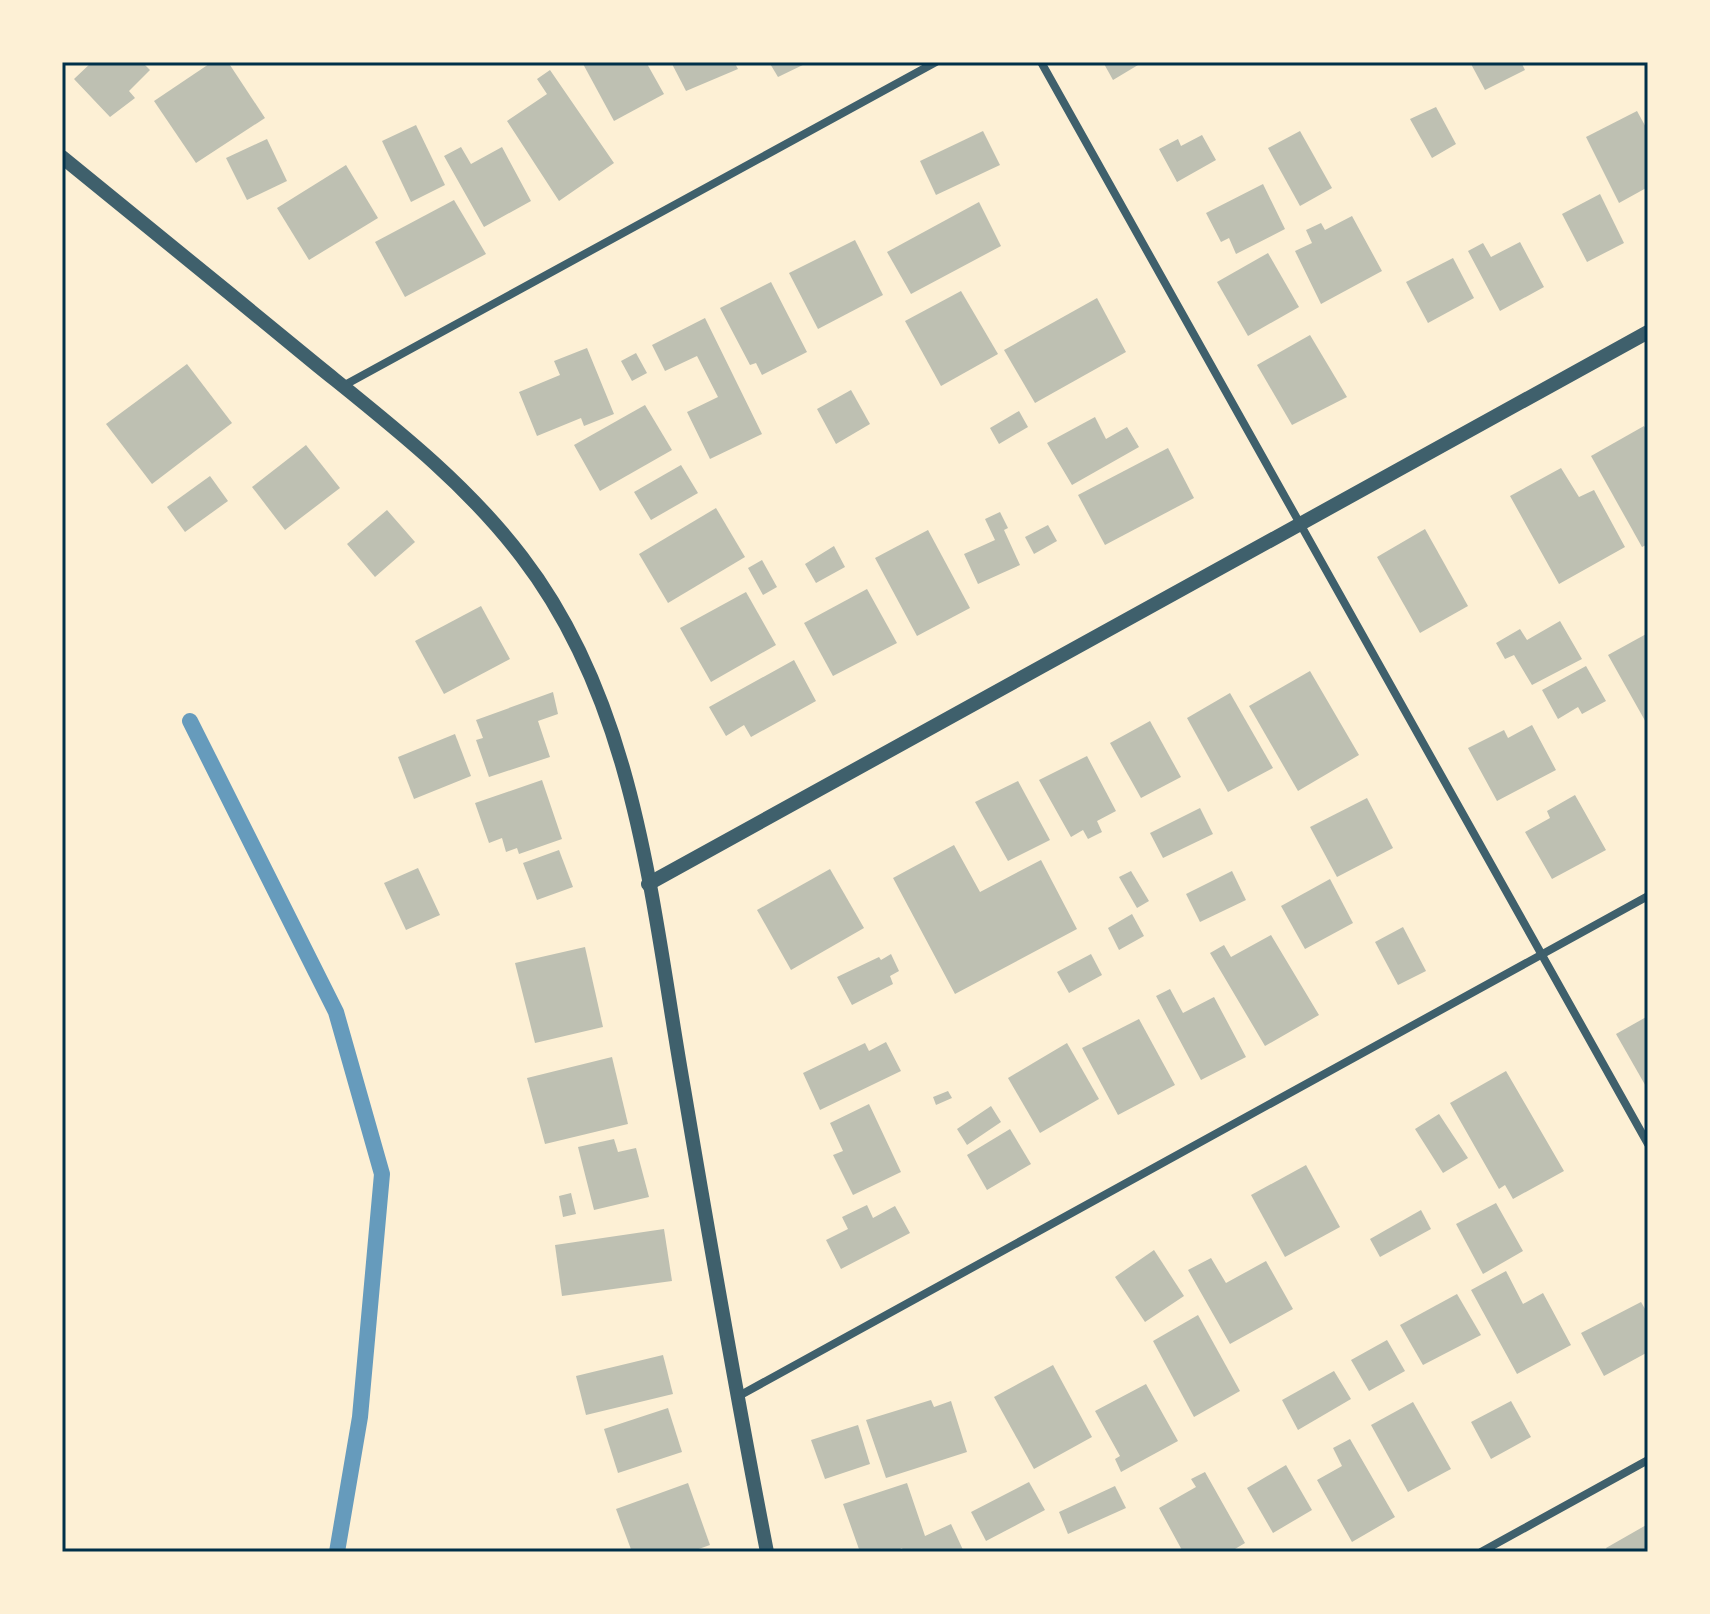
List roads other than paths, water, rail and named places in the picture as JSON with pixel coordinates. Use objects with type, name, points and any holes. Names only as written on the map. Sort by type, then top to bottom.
[{"type":"street","points":[[343,386],[936,62]]},
{"type":"street","points":[[1041,62],[1648,1144]]},
{"type":"street","points":[[62,157],[403,434],[471,496],[523,559],[568,627],[610,722],[629,790],[767,1552]]},
{"type":"street","points":[[648,884],[1648,332]]},
{"type":"street","points":[[737,1397],[1648,896]]},
{"type":"street","points":[[1481,1552],[1648,1460]]},
{"type":"waterway","points":[[190,721],[336,1012],[382,1174],[360,1417],[337,1552]]}]
